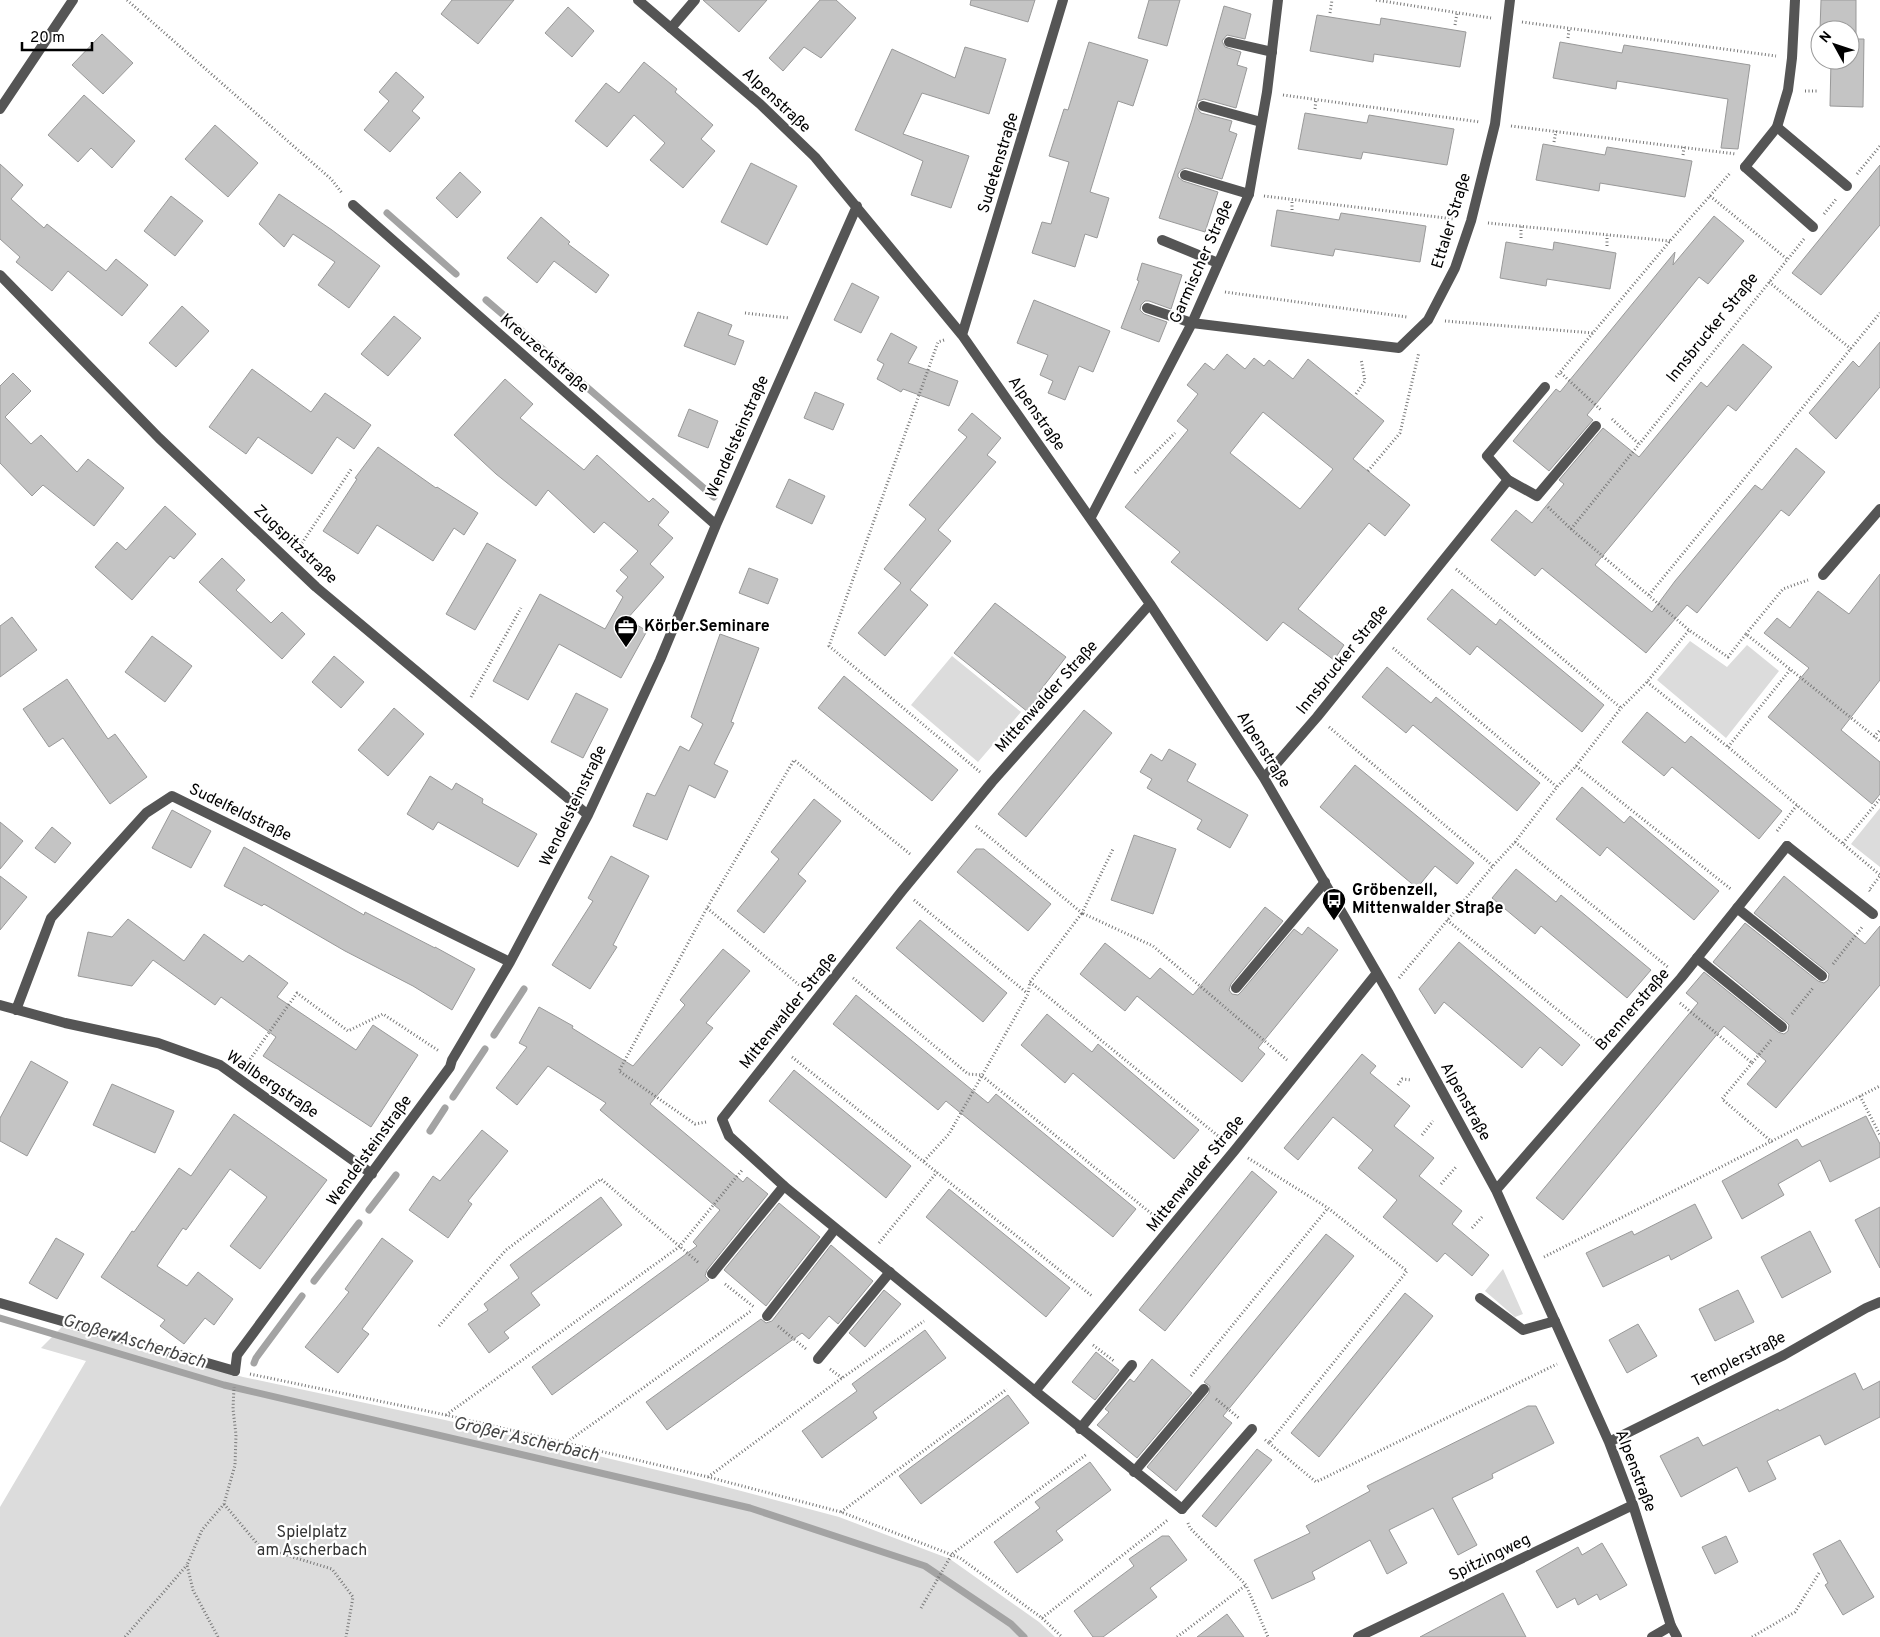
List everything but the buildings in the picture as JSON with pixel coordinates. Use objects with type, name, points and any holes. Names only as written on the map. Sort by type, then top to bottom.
[{"type":"street","points":[[0,109],[73,0]]},
{"type":"street","name":"Alpenstraße","points":[[638,0],[760,104],[815,157],[962,335],[1091,517],[1264,778],[1388,992],[1496,1190],[1609,1442],[1634,1505],[1677,1637]]},
{"type":"street","points":[[671,28],[695,0]]},
{"type":"street","name":"Sudetenstraße","points":[[962,335],[1063,0]]},
{"type":"street","name":"Garmischer Straße","points":[[1091,517],[1192,323],[1249,194],[1272,52],[1278,0]]},
{"type":"street","name":"Ettaler Straße","points":[[1147,308],[1192,323],[1398,348],[1428,320],[1455,268],[1471,221],[1495,124],[1510,0]]},
{"type":"street","points":[[1795,0],[1792,58],[1788,90],[1777,127],[1745,167],[1813,227]]},
{"type":"street","points":[[1228,42],[1272,52]]},
{"type":"street","points":[[1202,106],[1261,122]]},
{"type":"street","points":[[1777,127],[1847,186]]},
{"type":"street","points":[[1185,175],[1249,194]]},
{"type":"street","name":"Kreuzeckstraße","points":[[353,205],[716,525]]},
{"type":"street","name":"Wendelsteinstraße","points":[[235,1371],[237,1355],[450,1067],[452,1060],[510,962],[588,815],[660,660],[716,525],[857,206]]},
{"type":"street","points":[[1162,240],[1218,263]]},
{"type":"street","name":"Zugspitzstraße","points":[[0,275],[159,438],[316,587],[588,815]]},
{"type":"street","points":[[1545,387],[1487,456],[1508,480],[1537,496],[1596,426]]},
{"type":"street","name":"Innsbrucker Straße","points":[[1264,778],[1317,717],[1508,480]]},
{"type":"street","points":[[1823,575],[1880,509]]},
{"type":"street","name":"Mittenwalder Straße","points":[[722,1119],[902,891],[992,782],[1150,604]]},
{"type":"street","name":"Sudelfeldstraße","points":[[16,1010],[51,918],[146,814],[172,796],[510,962]]},
{"type":"street","points":[[1787,846],[1873,914]]},
{"type":"street","name":"Brennerstraße","points":[[1496,1190],[1681,978],[1787,846]]},
{"type":"street","points":[[1236,988],[1325,882]]},
{"type":"street","points":[[1737,908],[1822,976]]},
{"type":"street","points":[[1697,958],[1782,1027]]},
{"type":"street","name":"Mittenwalder Straße","points":[[1035,1392],[1235,1150],[1377,973]]},
{"type":"street","name":"Wallbergstraße","points":[[0,1005],[65,1023],[158,1043],[220,1065],[372,1174]]},
{"type":"street","points":[[722,1119],[730,1136],[784,1186],[1099,1445],[1182,1509],[1252,1429]]},
{"type":"street","points":[[712,1274],[784,1186]]},
{"type":"street","points":[[766,1316],[835,1229]]},
{"type":"street","points":[[818,1359],[890,1272]]},
{"type":"street","points":[[1480,1298],[1522,1330],[1555,1321]]},
{"type":"street","name":"Templerstraße","points":[[1609,1442],[1784,1355],[1866,1308],[1880,1302]]},
{"type":"street","points":[[0,1303],[235,1371]]},
{"type":"street","points":[[1080,1429],[1129,1368]]},
{"type":"street","points":[[1134,1472],[1204,1389]]},
{"type":"street","name":"Spitzingweg","points":[[1358,1637],[1634,1505]]},
{"type":"street","points":[[1652,1637],[1672,1626]]},
{"type":"path","points":[[127,0],[331,180],[353,205]]},
{"type":"path","points":[[1330,13],[1332,0]]},
{"type":"path","points":[[1376,0],[1457,13],[1792,58]]},
{"type":"path","points":[[1455,25],[1457,13]]},
{"type":"path","points":[[1568,38],[1569,28]]},
{"type":"path","points":[[1698,46],[1698,52]]},
{"type":"path","points":[[1316,99],[1316,109]]},
{"type":"path","points":[[1554,142],[1556,131]]},
{"type":"path","name":"Innsbrucker Straße","points":[[1571,529],[1880,146]]},
{"type":"path","points":[[1683,155],[1684,147]]},
{"type":"path","points":[[1545,387],[1561,373],[1732,171],[1745,167]]},
{"type":"path","points":[[1710,196],[1788,259]]},
{"type":"path","points":[[1292,200],[1292,210]]},
{"type":"path","points":[[1521,226],[1521,238]]},
{"type":"path","points":[[1607,246],[1608,235]]},
{"type":"path","points":[[1769,282],[1851,349]]},
{"type":"path","points":[[1207,289],[1428,320],[1593,333]]},
{"type":"path","points":[[745,313],[806,320]]},
{"type":"path","points":[[1648,595],[1880,313]]},
{"type":"path","points":[[1368,471],[1400,433],[1428,320]]},
{"type":"path","points":[[962,335],[938,342],[828,646],[992,782]]},
{"type":"path","points":[[1356,394],[1365,380],[1358,343]]},
{"type":"path","points":[[1134,474],[1174,433]]},
{"type":"path","points":[[289,561],[352,468]]},
{"type":"path","points":[[1537,496],[1571,529],[1689,630],[1728,656],[1783,590],[1823,575]]},
{"type":"path","points":[[1444,559],[1622,708]]},
{"type":"path","points":[[464,711],[521,608]]},
{"type":"path","points":[[1388,992],[1492,866],[1515,842],[1557,787],[1689,630]]},
{"type":"path","points":[[1746,634],[1880,741]]},
{"type":"path","points":[[1380,638],[1557,787]]},
{"type":"path","points":[[1728,747],[1790,670]]},
{"type":"path","points":[[1647,682],[1728,747],[1880,875],[1869,890]]},
{"type":"path","points":[[1317,717],[1492,866]]},
{"type":"path","points":[[1874,737],[1880,730]]},
{"type":"path","points":[[722,1119],[695,1124],[619,1072],[707,908],[794,760],[924,865]]},
{"type":"path","points":[[1576,766],[1744,900]]},
{"type":"path","points":[[1843,843],[1880,799]]},
{"type":"path","points":[[1787,846],[1774,834],[1797,805]]},
{"type":"path","points":[[964,817],[1082,913],[1153,946],[1299,1070]]},
{"type":"path","points":[[1515,842],[1681,978]]},
{"type":"path","points":[[924,1162],[949,1134],[1028,994],[1030,982],[1082,913],[1112,848]]},
{"type":"path","points":[[902,891],[1028,994]]},
{"type":"path","points":[[707,908],[817,1000]]},
{"type":"path","points":[[1447,920],[1614,1055]]},
{"type":"path","points":[[842,968],[968,1074],[981,1075],[1170,1229]]},
{"type":"path","points":[[1030,982],[1235,1150],[1328,1208],[1407,1272],[1268,1442]]},
{"type":"path","points":[[237,1078],[297,993],[348,1031],[383,1014],[452,1060]]},
{"type":"path","points":[[780,1047],[1105,1307]]},
{"type":"path","points":[[1752,1063],[1722,1099],[1772,1142]]},
{"type":"path","points":[[1398,1085],[1402,1079],[1412,1080]]},
{"type":"path","points":[[1530,1265],[1880,1086]]},
{"type":"path","points":[[1860,1096],[1880,1135]]},
{"type":"path","points":[[1422,1135],[1433,1121]]},
{"type":"path","points":[[446,1415],[679,1246],[753,1157]]},
{"type":"path","points":[[1441,1184],[1456,1167]]},
{"type":"path","points":[[868,1256],[938,1172]]},
{"type":"path","points":[[439,1326],[506,1250],[601,1179],[712,1274],[756,1308],[566,1443]]},
{"type":"path","points":[[1328,1208],[1190,1377],[1316,1482],[1572,1357]]},
{"type":"path","points":[[1472,1228],[1482,1217]]},
{"type":"path","points":[[708,1477],[842,1378],[936,1312]]},
{"type":"path","points":[[766,1316],[842,1378]]},
{"type":"path","points":[[1081,1335],[1129,1368]]},
{"type":"path","points":[[235,1371],[446,1415],[708,1477],[841,1512],[952,1554],[1042,1618],[1062,1637]]},
{"type":"path","points":[[841,1512],[1019,1379]]},
{"type":"path","points":[[125,1637],[187,1565],[202,1530],[224,1504],[235,1465],[236,1435],[233,1397]]},
{"type":"path","points":[[921,1608],[952,1554],[1099,1445]]},
{"type":"path","points":[[224,1504],[260,1547],[332,1569],[353,1597],[346,1637]]},
{"type":"path","points":[[1042,1618],[1182,1509],[1190,1528],[1246,1585],[1268,1637]]},
{"type":"path","points":[[187,1565],[193,1590],[218,1637]]},
{"type":"path","points":[[1752,1637],[1795,1612],[1819,1573]]},
{"type":"path","points":[[1177,1637],[1246,1585]]},
{"type":"green space","points":[[1690,641],[1727,667],[1747,645],[1779,671],[1726,738],[1657,680]]},
{"type":"green space","points":[[952,656],[1021,712],[978,762],[911,705]]},
{"type":"green space","points":[[1880,808],[1880,867],[1851,844]]},
{"type":"green space","points":[[1503,1269],[1523,1314],[1515,1317],[1485,1291]]},
{"type":"green space","name":"Spielplatz am Ascherbach","points":[[62,1327],[243,1377],[445,1420],[565,1448],[707,1482],[839,1517],[950,1559],[1039,1622],[1055,1637],[0,1637],[0,1507],[86,1361],[41,1348]]},
{"type":"waterway","points":[[387,213],[456,274]]},
{"type":"waterway","points":[[486,300],[714,497]]},
{"type":"waterway","points":[[494,1035],[524,989]]},
{"type":"waterway","points":[[453,1097],[485,1049]]},
{"type":"waterway","points":[[430,1131],[445,1108]]},
{"type":"waterway","points":[[369,1210],[396,1175]]},
{"type":"waterway","points":[[314,1281],[359,1223]]},
{"type":"waterway","points":[[254,1363],[302,1296]]},
{"type":"waterway","name":"Großer Ascherbach","points":[[0,1318],[224,1385],[750,1508],[925,1566],[1011,1624],[1024,1637]]},
{"type":"place","name":"Körber.Seminare","points":[[626,648]]},
{"type":"place","name":"Gröbenzell, Mittenwalder Straße","points":[[1334,921]]}]
